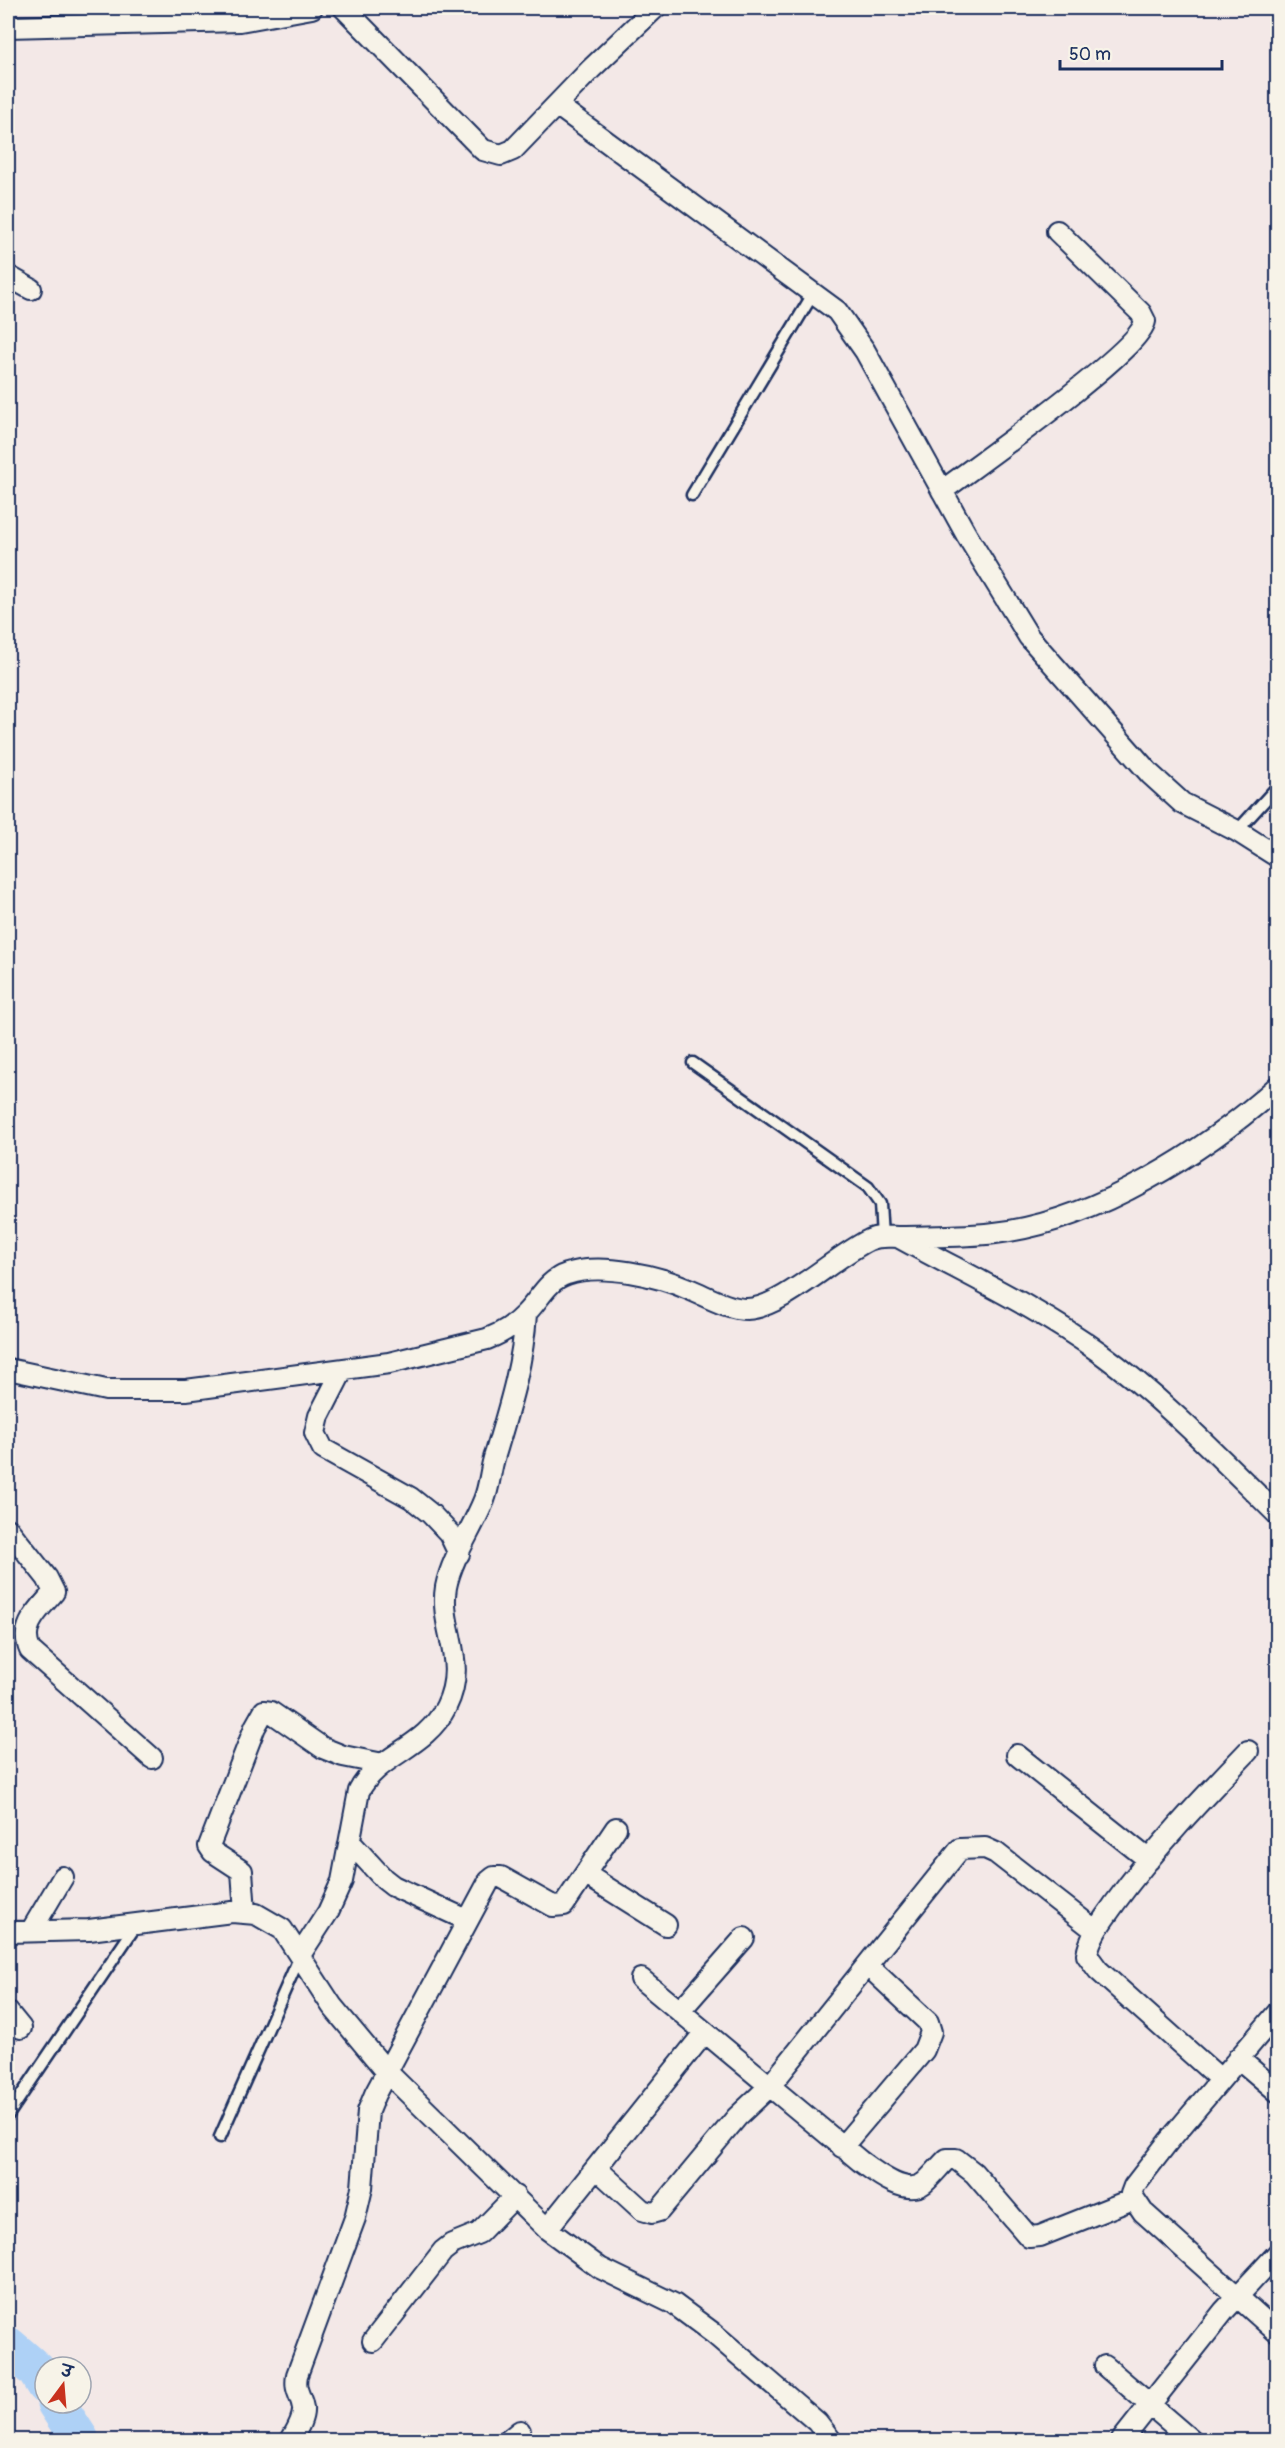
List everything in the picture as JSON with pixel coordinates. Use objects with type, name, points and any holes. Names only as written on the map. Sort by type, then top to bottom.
[{"type":"street","points":[[8,27],[240,21],[312,8]]},
{"type":"street","points":[[344,8],[428,91],[471,140],[490,154],[501,155],[513,150],[558,106],[591,69],[655,8]]},
{"type":"street","points":[[558,106],[837,311],[852,329],[1008,607],[1029,637],[1166,789],[1182,802],[1237,831],[1278,857]]},
{"type":"street","points":[[942,491],[1100,370],[1142,331],[1145,321],[1141,313],[1057,231]]},
{"type":"street","points":[[8,276],[31,289]]},
{"type":"street","points":[[8,1370],[106,1390],[157,1391],[342,1371],[407,1360],[502,1333],[526,1314],[559,1277],[579,1271],[605,1271],[655,1277],[732,1307],[748,1309],[779,1297],[870,1239],[995,1233],[1036,1225],[1098,1203],[1149,1178],[1214,1138],[1243,1118],[1278,1086]]},
{"type":"street","points":[[890,1237],[1067,1330],[1100,1353],[1164,1406],[1278,1515]]},
{"type":"street","points":[[300,1955],[336,1896],[351,1843],[359,1791],[364,1781],[383,1764],[424,1737],[439,1721],[447,1704],[455,1667],[445,1599],[448,1579],[485,1498],[494,1458],[515,1393],[524,1347],[526,1314]]},
{"type":"street","points":[[342,1371],[319,1416],[315,1433],[323,1449],[411,1498],[449,1533],[459,1554]]},
{"type":"street","points":[[8,1529],[47,1578],[54,1592],[26,1627],[26,1642],[30,1650],[152,1758]]},
{"type":"street","points":[[245,1912],[242,1871],[213,1852],[209,1846],[255,1727],[264,1711],[271,1712],[323,1748],[344,1756],[383,1764]]},
{"type":"street","points":[[1221,2079],[1091,1963],[1087,1955],[1095,1931],[1149,1860],[1248,1751]]},
{"type":"street","points":[[1017,1755],[1149,1860]]},
{"type":"street","points":[[291,2440],[300,2422],[303,2408],[296,2393],[297,2375],[355,2218],[362,2188],[368,2111],[467,1920],[489,1881],[494,1877],[507,1880],[553,1906],[559,1906],[567,1900],[616,1828]]},
{"type":"street","points":[[351,1843],[393,1886],[467,1920]]},
{"type":"street","points":[[596,2168],[642,2210],[652,2213],[659,2211],[737,2117],[770,2086],[960,1849],[972,1846],[996,1853],[1095,1931]]},
{"type":"street","points":[[585,1874],[666,1925]]},
{"type":"street","points":[[31,1930],[63,1877]]},
{"type":"street","points":[[8,1932],[88,1930],[245,1912],[270,1921],[282,1929],[342,2020],[387,2072],[547,2229],[579,2255],[658,2295],[713,2333],[817,2422],[831,2440]]},
{"type":"street","points":[[680,2011],[744,1938]]},
{"type":"street","points":[[843,2146],[924,2050],[930,2032],[928,2022],[867,1965]]},
{"type":"street","points":[[640,1979],[883,2177],[913,2187],[922,2185],[947,2159],[956,2158],[974,2173],[1029,2237],[1040,2236],[1132,2199]]},
{"type":"street","points":[[8,2012],[21,2028]]},
{"type":"street","points":[[1278,2012],[1134,2187],[1132,2199],[1143,2212],[1235,2297],[1278,2333]]},
{"type":"street","points":[[547,2229],[705,2032]]},
{"type":"street","points":[[1238,2058],[1278,2092]]},
{"type":"street","points":[[373,2341],[443,2251],[452,2244],[479,2233],[515,2196]]},
{"type":"street","points":[[1122,2440],[1235,2297],[1278,2253]]},
{"type":"street","points":[[1105,2366],[1149,2407],[1191,2440]]},
{"type":"lane","points":[[692,495],[813,294]]},
{"type":"lane","points":[[1237,831],[1278,786]]},
{"type":"lane","points":[[693,1063],[876,1194],[890,1237]]},
{"type":"lane","points":[[8,2115],[147,1922]]},
{"type":"lane","points":[[219,2137],[300,1955]]},
{"type":"waterway","points":[[8,2346],[33,2367]]},
{"type":"waterway","points":[[64,2415],[80,2440]]}]
